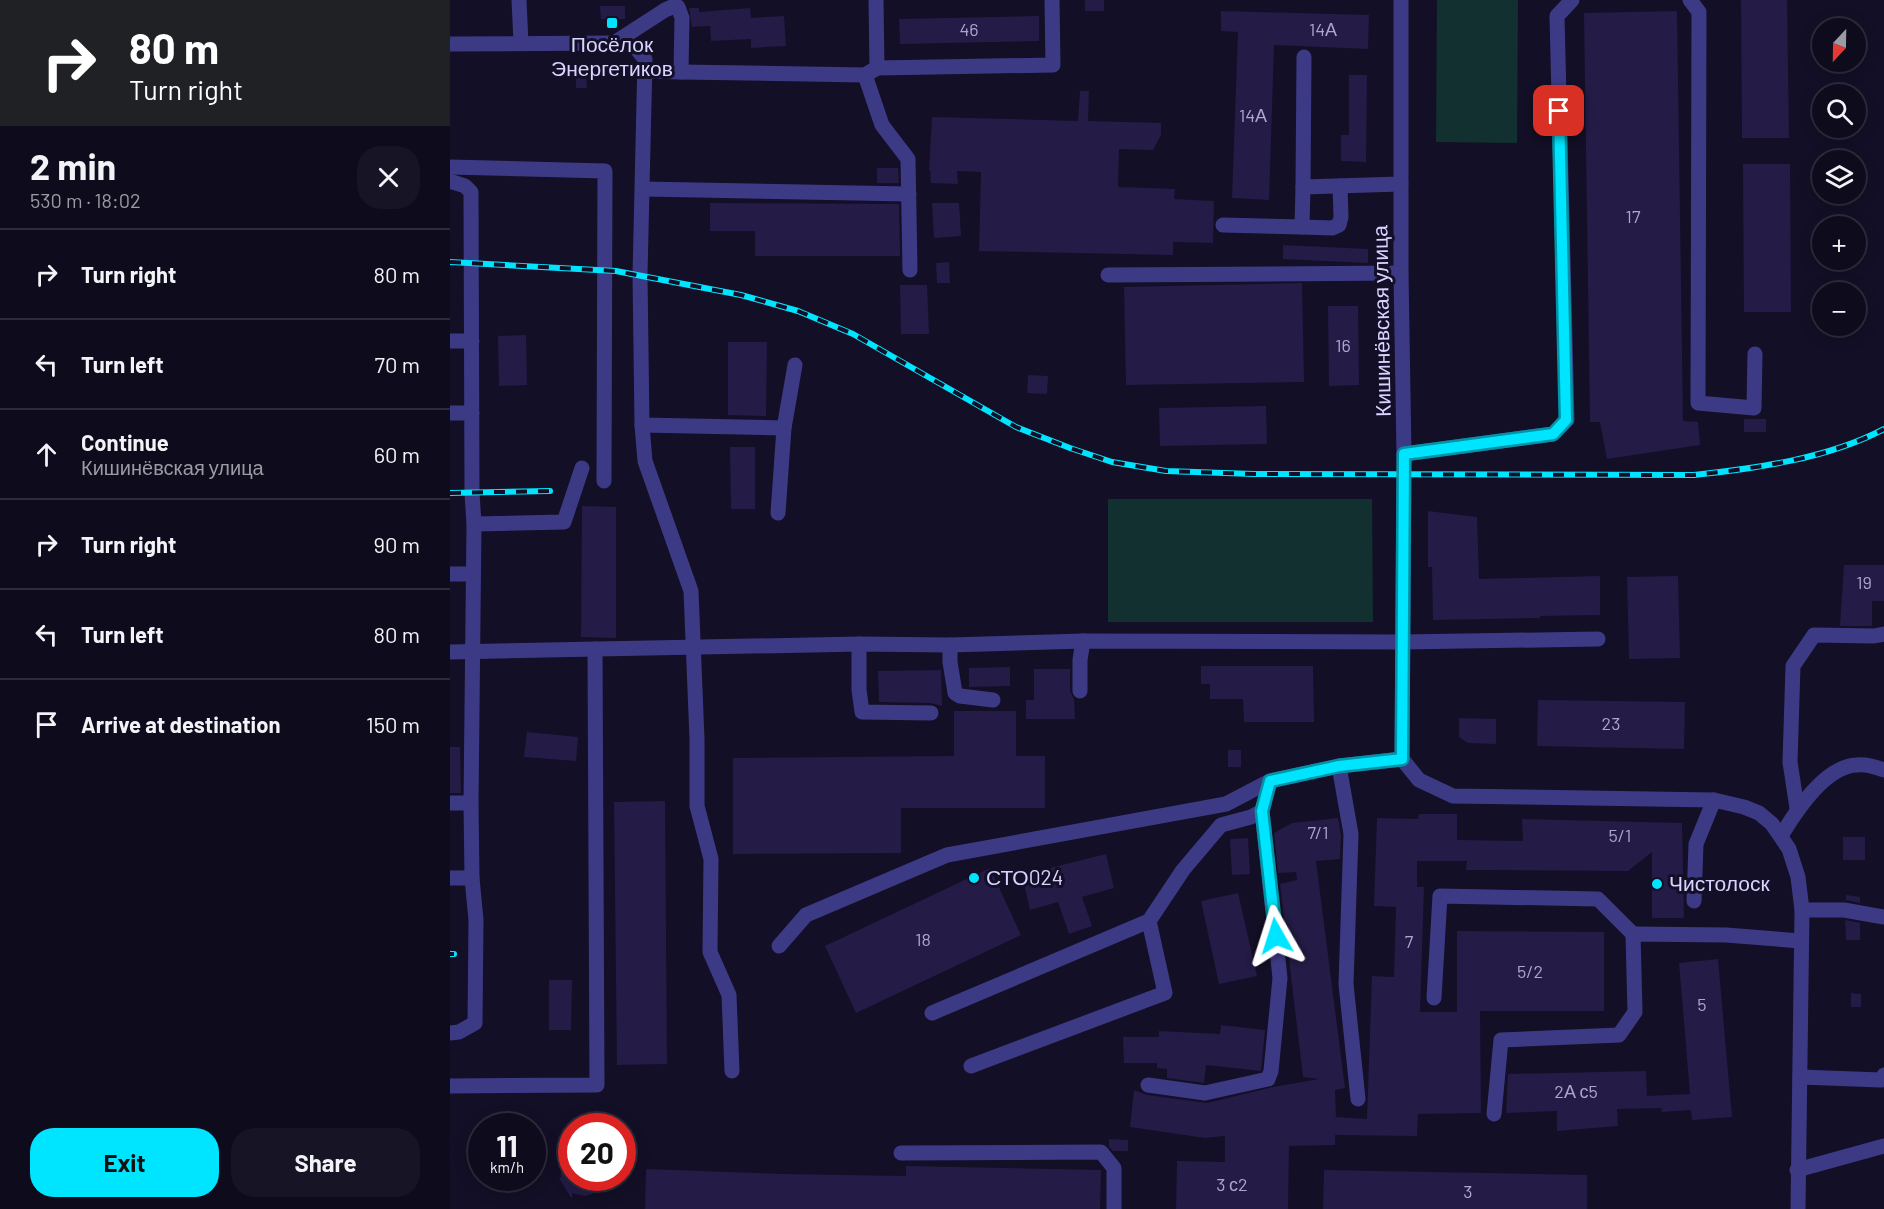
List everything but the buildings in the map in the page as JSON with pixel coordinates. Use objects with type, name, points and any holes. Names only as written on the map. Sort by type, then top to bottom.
[{"type":"street","points":[[519,0],[520,43]]},
{"type":"street","points":[[876,0],[871,72],[882,125],[908,159],[910,270]]},
{"type":"street","points":[[646,71],[871,72],[1053,65],[1052,0]]},
{"type":"street","name":"Кишинёвская улица","points":[[1401,0],[1401,273],[1404,454],[1402,759]]},
{"type":"street","points":[[1404,454],[1553,434],[1566,420],[1557,16],[1572,0]]},
{"type":"street","points":[[1690,0],[1699,12],[1698,403],[1755,408],[1755,354]]},
{"type":"street","points":[[614,43],[665,10],[678,7],[682,18],[681,72]]},
{"type":"street","points":[[450,44],[614,43],[635,47],[645,59],[640,275],[642,425],[645,461],[691,591],[698,739],[697,806],[711,859],[710,952],[729,995],[732,1071]]},
{"type":"street","points":[[1302,227],[1304,57]]},
{"type":"street","points":[[450,167],[605,171],[604,481]]},
{"type":"street","points":[[450,182],[465,186],[471,192],[474,524],[471,803],[472,878],[476,920],[475,1023],[459,1032],[450,1032]]},
{"type":"street","points":[[1303,187],[1401,184]]},
{"type":"street","points":[[1223,225],[1332,228],[1339,225],[1341,217],[1340,186]]},
{"type":"street","points":[[643,189],[909,194]]},
{"type":"street","points":[[1108,275],[1401,273]]},
{"type":"street","points":[[450,342],[472,341]]},
{"type":"street","points":[[778,513],[784,428],[795,365]]},
{"type":"street","points":[[450,413],[472,412]]},
{"type":"street","points":[[642,425],[784,428]]},
{"type":"street","points":[[474,524],[564,522],[582,468]]},
{"type":"street","points":[[450,574],[473,574]]},
{"type":"street","points":[[1797,808],[1790,762],[1793,666],[1814,635],[1874,636],[1884,634]]},
{"type":"street","points":[[450,652],[1083,641],[1402,642],[1598,639]]},
{"type":"street","points":[[1080,691],[1080,660],[1083,641]]},
{"type":"street","points":[[859,644],[859,690],[862,712],[931,713]]},
{"type":"street","points":[[950,645],[955,693],[960,696],[993,700]]},
{"type":"street","points":[[450,1086],[597,1085],[595,649]]},
{"type":"street","points":[[779,946],[806,915],[947,855],[1226,804],[1270,781],[1339,766],[1402,759],[1419,780],[1453,796],[1714,800],[1744,807],[1759,813],[1782,836],[1793,858],[1802,910],[1798,1209]]},
{"type":"street","points":[[1782,836],[1797,808],[1834,771],[1856,765],[1884,770]]},
{"type":"street","points":[[1339,766],[1351,834],[1346,984],[1358,1100]]},
{"type":"street","points":[[1148,1085],[1206,1093],[1268,1079],[1271,1071],[1280,978],[1262,811],[1270,781]]},
{"type":"street","points":[[1694,901],[1695,844],[1714,800]]},
{"type":"street","points":[[450,803],[471,803]]},
{"type":"street","points":[[932,1013],[1149,921],[1183,870],[1221,825],[1251,817],[1262,811]]},
{"type":"street","points":[[450,878],[472,878]]},
{"type":"street","points":[[1434,998],[1440,896],[1598,899],[1633,934],[1635,1012],[1619,1035],[1501,1040],[1494,1114]]},
{"type":"street","points":[[1802,910],[1844,910],[1884,917]]},
{"type":"street","points":[[971,1066],[1166,993],[1149,921]]},
{"type":"street","points":[[1633,934],[1726,935],[1801,941]]},
{"type":"street","points":[[1800,1077],[1881,1080],[1884,1075]]},
{"type":"street","points":[[1797,1170],[1884,1146]]},
{"type":"street","points":[[901,1153],[1101,1152],[1114,1168],[1114,1209]]},
{"type":"green space","points":[[1437,0],[1518,0],[1517,143],[1436,142]]},
{"type":"green space","points":[[1108,499],[1372,499],[1373,622],[1108,622]]},
{"type":"railway","points":[[450,262],[616,271],[741,295],[798,311],[853,334],[1016,427],[1112,462],[1166,471],[1254,474],[1694,475],[1791,461],[1839,448],[1884,429]]},
{"type":"railway","points":[[450,493],[550,491]]},
{"type":"place","name":"Посёлок Энергетиков","points":[[612,23]]},
{"type":"place","name":"СТО024","points":[[974,878]]},
{"type":"place","name":"Чистолоск","points":[[1657,884]]},
{"type":"route","points":[[1276,936],[1262,811],[1270,781],[1339,766],[1402,759],[1404,454],[1553,434],[1566,420],[1559,111]]}]
